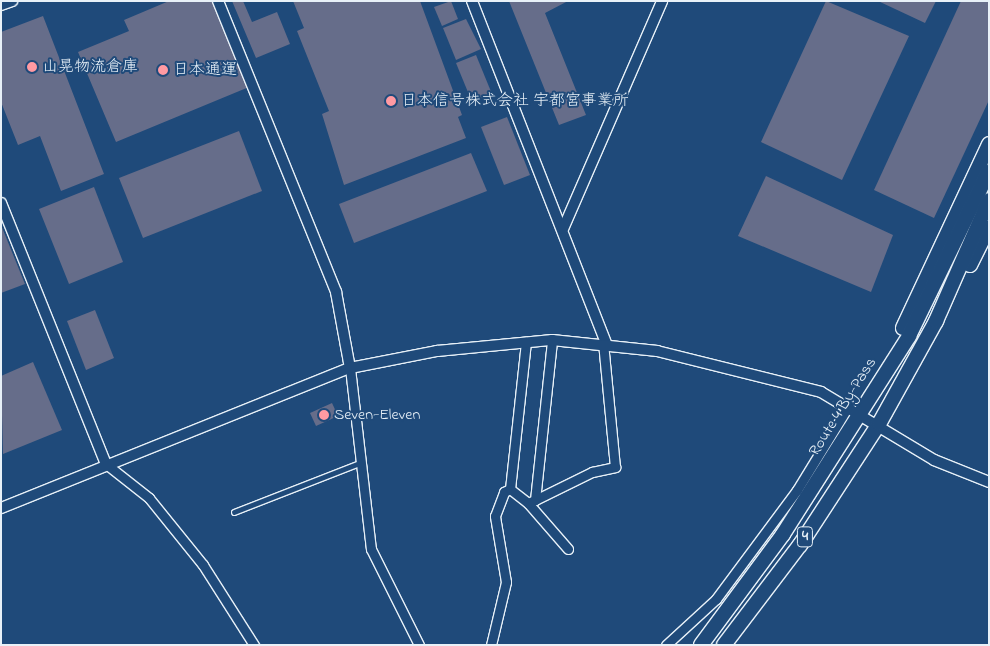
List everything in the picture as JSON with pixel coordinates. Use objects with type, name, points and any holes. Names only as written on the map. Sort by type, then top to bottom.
[{"type":"highway","points":[[874,390],[989,144]]},
{"type":"highway","name":"Route 4 By-Pass","points":[[701,645],[783,534],[909,336],[989,171]]},
{"type":"highway","name":"4","points":[[724,645],[800,545],[879,424],[936,321],[989,200]]},
{"type":"highway","points":[[936,321],[952,302],[989,227]]},
{"type":"street","points":[[1,6],[12,1]]},
{"type":"street","points":[[218,1],[336,292],[350,368],[371,549],[420,645]]},
{"type":"street","points":[[472,1],[562,229],[604,343],[616,467],[592,472],[531,501]]},
{"type":"street","points":[[562,229],[662,1]]},
{"type":"street","points":[[1,203],[106,464],[149,498],[203,565],[254,645]]},
{"type":"street","points":[[1,508],[106,464],[350,368],[438,351],[552,340],[604,343],[657,351],[821,392],[848,404],[934,460],[989,482]]},
{"type":"street","points":[[531,501],[552,340]]},
{"type":"street","points":[[510,489],[526,342]]},
{"type":"street","points":[[666,645],[716,598],[797,490],[848,404]]},
{"type":"street","points":[[510,489],[531,501],[568,548]]},
{"type":"street","points":[[492,645],[506,582],[495,516],[504,492],[510,489]]},
{"type":"lane","points":[[234,512],[360,463]]},
{"type":"building","name":"日本通運","points":[[169,1],[213,1],[249,87],[116,142],[78,52],[129,31],[124,20]]},
{"type":"building","points":[[232,1],[243,1],[252,22],[277,12],[290,44],[256,58]]},
{"type":"building","name":"日本信号株式会社 宇都宮事業所","points":[[293,1],[420,1],[462,115],[458,117],[466,138],[344,185],[322,114],[329,111],[297,31],[304,28]]},
{"type":"building","points":[[451,1],[458,19],[442,26],[434,7]]},
{"type":"building","points":[[509,1],[568,1],[545,13],[586,115],[559,125]]},
{"type":"building","points":[[826,1],[909,36],[842,180],[761,142]]},
{"type":"building","points":[[878,1],[936,1],[925,23]]},
{"type":"building","points":[[961,1],[989,1],[989,100],[934,218],[874,190]]},
{"type":"building","name":"山晃物流倉庫","points":[[43,16],[104,174],[61,191],[40,136],[18,145],[1,102],[1,32]]},
{"type":"building","points":[[466,19],[481,49],[456,60],[443,28]]},
{"type":"building","points":[[476,55],[492,94],[472,102],[456,63]]},
{"type":"building","points":[[507,117],[530,175],[504,185],[481,127]]},
{"type":"building","points":[[239,131],[262,191],[143,238],[119,178]]},
{"type":"building","points":[[471,153],[487,191],[354,243],[339,204]]},
{"type":"building","points":[[766,176],[893,235],[871,292],[738,236]]},
{"type":"building","points":[[94,187],[123,262],[69,284],[39,209]]},
{"type":"building","points":[[1,225],[25,284],[1,293]]},
{"type":"building","points":[[95,310],[114,358],[86,370],[67,321]]},
{"type":"building","points":[[33,362],[62,430],[3,454],[1,376]]},
{"type":"building","name":"Seven-Eleven","points":[[332,403],[338,416],[316,426],[310,413]]},
{"type":"place","name":"山晃物流倉庫","points":[[32,67]]},
{"type":"place","name":"日本通運","points":[[163,70]]},
{"type":"place","name":"日本信号株式会社 宇都宮事業所","points":[[391,101]]},
{"type":"place","name":"Seven-Eleven","points":[[324,415]]}]
